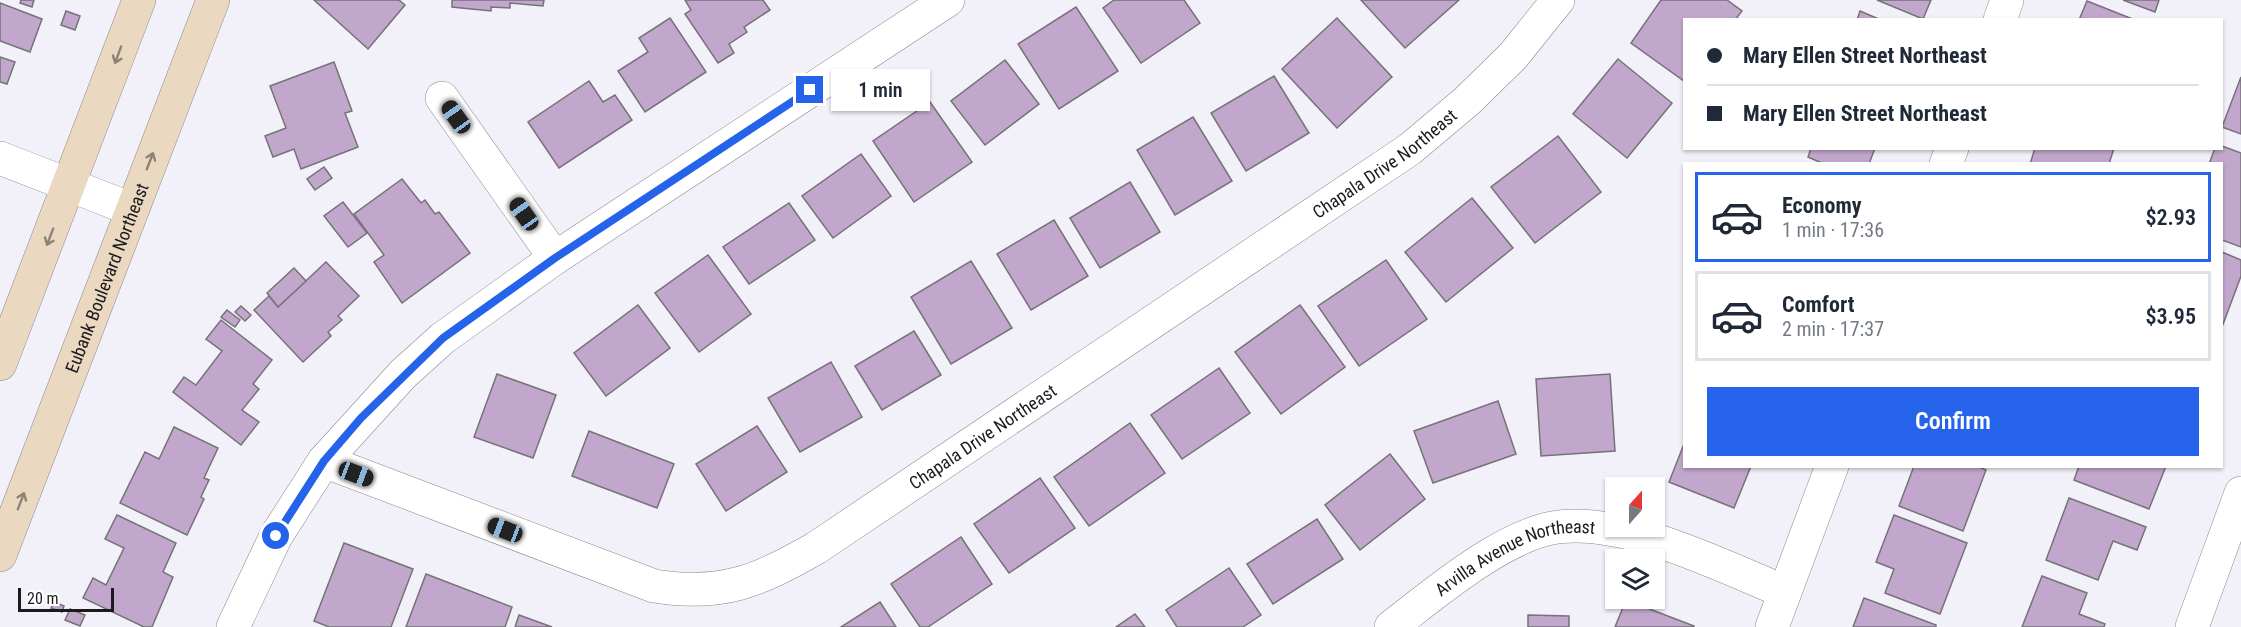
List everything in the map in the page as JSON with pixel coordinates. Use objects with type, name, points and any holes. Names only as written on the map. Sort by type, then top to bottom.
[{"type":"main road","points":[[0,364],[139,0]]},
{"type":"main road","name":"Eubank Boulevard Northeast","points":[[0,555],[213,0]]},
{"type":"street","points":[[233,627],[276,536],[324,461],[375,403],[443,338],[555,258],[948,0]]},
{"type":"street","name":"Chapala Drive Northeast","points":[[324,461],[654,586],[687,592],[718,590],[771,574],[816,548],[1410,149],[1467,101],[1513,56],[1558,0]]},
{"type":"street","points":[[2001,18],[2007,0]]},
{"type":"street","points":[[442,98],[555,258]]},
{"type":"street","points":[[0,158],[131,209]]},
{"type":"street","points":[[1772,627],[1831,468]]},
{"type":"street","points":[[2192,627],[2241,493]]},
{"type":"street","name":"Arvilla Avenue Northeast","points":[[1391,627],[1465,570],[1519,540],[1558,527],[1615,529],[1682,550],[1785,592]]},
{"type":"building","points":[[21,0],[34,0],[32,7],[20,3]]},
{"type":"building","points":[[314,0],[399,0],[405,5],[368,49]]},
{"type":"building","points":[[452,0],[544,0],[543,6],[510,3],[510,8],[491,7],[491,11],[452,7]]},
{"type":"building","points":[[685,0],[763,0],[770,10],[744,27],[747,32],[729,44],[734,53],[718,63],[685,14],[691,10]]},
{"type":"building","points":[[1114,0],[1184,0],[1200,23],[1141,63],[1103,8]]},
{"type":"building","points":[[1361,0],[1459,0],[1405,48]]},
{"type":"building","points":[[1661,0],[1727,0],[1742,11],[1737,18],[1683,18],[1683,80],[1631,43]]},
{"type":"building","points":[[1877,0],[1931,0],[1923,18]]},
{"type":"building","points":[[2123,0],[2159,0],[2155,12]]},
{"type":"building","points":[[2087,1],[2130,18],[2080,18]]},
{"type":"building","points":[[0,3],[42,19],[30,52],[0,41]]},
{"type":"building","points":[[1076,7],[1118,71],[1059,109],[1018,44]]},
{"type":"building","points":[[66,11],[80,16],[75,30],[61,25]]},
{"type":"building","points":[[1860,11],[1876,18],[1858,18]]},
{"type":"building","points":[[670,18],[706,72],[645,112],[618,71],[648,52],[639,38]]},
{"type":"building","points":[[1337,18],[1392,77],[1337,128],[1282,69]]},
{"type":"building","points":[[0,57],[15,62],[7,84],[0,82]]},
{"type":"building","points":[[1618,59],[1672,103],[1627,158],[1573,114]]},
{"type":"building","points":[[1005,60],[1039,104],[985,145],[951,101]]},
{"type":"building","points":[[334,62],[352,111],[345,113],[358,147],[301,169],[294,149],[273,157],[265,136],[286,128],[270,86]]},
{"type":"building","points":[[1274,76],[1309,133],[1246,171],[1211,113]]},
{"type":"building","points":[[2241,77],[2241,134],[2223,127]]},
{"type":"building","points":[[589,81],[603,102],[615,95],[632,120],[559,168],[528,122]]},
{"type":"building","points":[[930,102],[972,162],[914,202],[873,141]]},
{"type":"building","points":[[1193,117],[1232,181],[1175,215],[1137,150]]},
{"type":"building","points":[[1558,136],[1601,192],[1535,243],[1491,187]]},
{"type":"building","points":[[2223,146],[2241,153],[2241,247],[2223,240],[2223,162],[2210,162],[2214,150],[2223,150]]},
{"type":"building","points":[[1810,150],[1874,150],[1870,162],[1819,162],[1808,157]]},
{"type":"building","points":[[2034,150],[2113,150],[2110,162],[2031,162]]},
{"type":"building","points":[[861,154],[891,196],[833,238],[802,196]]},
{"type":"building","points":[[324,167],[332,178],[315,190],[307,179]]},
{"type":"building","points":[[402,179],[421,203],[425,200],[435,214],[439,212],[470,253],[402,303],[374,262],[384,255],[354,214]]},
{"type":"building","points":[[1130,182],[1160,232],[1100,268],[1070,218]]},
{"type":"building","points":[[1472,198],[1513,248],[1446,302],[1405,252]]},
{"type":"building","points":[[343,202],[367,233],[348,247],[324,216]]},
{"type":"building","points":[[789,203],[815,240],[749,284],[723,247]]},
{"type":"building","points":[[1054,220],[1088,276],[1031,310],[997,254]]},
{"type":"building","points":[[2223,252],[2241,260],[2241,276],[2223,324]]},
{"type":"building","points":[[708,255],[751,314],[699,352],[655,293]]},
{"type":"building","points":[[1386,260],[1427,319],[1359,366],[1318,306]]},
{"type":"building","points":[[971,261],[1012,328],[951,364],[911,297]]},
{"type":"building","points":[[326,262],[359,296],[338,316],[342,320],[328,332],[331,336],[303,362],[254,310],[269,296],[278,307]]},
{"type":"building","points":[[294,268],[306,281],[278,307],[267,293]]},
{"type":"building","points":[[638,305],[670,348],[606,396],[574,353]]},
{"type":"building","points":[[1300,305],[1345,367],[1281,414],[1235,352]]},
{"type":"building","points":[[241,306],[251,315],[245,321],[235,312]]},
{"type":"building","points":[[227,310],[240,320],[235,327],[221,317]]},
{"type":"building","points":[[221,320],[272,360],[253,384],[259,389],[242,410],[259,422],[241,445],[173,392],[184,377],[196,385],[222,351],[206,339]]},
{"type":"building","points":[[914,331],[941,375],[882,410],[855,366]]},
{"type":"building","points":[[831,362],[862,417],[800,452],[768,398]]},
{"type":"building","points":[[1219,368],[1250,413],[1182,459],[1151,415]]},
{"type":"building","points":[[497,374],[556,395],[533,458],[474,437]]},
{"type":"building","points":[[1610,374],[1615,451],[1541,456],[1536,379]]},
{"type":"building","points":[[1498,401],[1516,454],[1433,483],[1414,431]]},
{"type":"building","points":[[1130,423],[1165,473],[1089,526],[1054,477]]},
{"type":"building","points":[[757,426],[787,472],[726,511],[696,464]]},
{"type":"building","points":[[174,427],[218,448],[204,478],[209,480],[201,497],[204,499],[187,535],[120,503],[145,452],[159,459]]},
{"type":"building","points":[[589,431],[674,464],[657,508],[572,476]]},
{"type":"building","points":[[1683,447],[1683,468],[1750,468],[1734,508],[1669,482]]},
{"type":"building","points":[[1390,454],[1425,499],[1360,550],[1325,505]]},
{"type":"building","points":[[1913,468],[1982,468],[1986,470],[1963,531],[1899,506]]},
{"type":"building","points":[[2078,468],[2165,468],[2149,509],[2074,480]]},
{"type":"building","points":[[1040,478],[1075,528],[1009,573],[974,524]]},
{"type":"building","points":[[2069,498],[2146,527],[2137,550],[2113,541],[2098,580],[2046,560]]},
{"type":"building","points":[[117,515],[176,543],[163,572],[173,577],[152,627],[144,627],[83,598],[93,578],[106,585],[124,548],[105,539]]},
{"type":"building","points":[[1894,515],[1967,543],[1940,614],[1885,593],[1894,569],[1876,562]]},
{"type":"building","points":[[1317,519],[1343,559],[1273,604],[1247,564]]},
{"type":"building","points":[[961,537],[992,584],[928,627],[920,627],[891,584]]},
{"type":"building","points":[[344,543],[413,569],[391,627],[329,627],[314,621]]},
{"type":"building","points":[[1229,568],[1261,615],[1243,627],[1177,627],[1166,610]]},
{"type":"building","points":[[426,574],[512,607],[505,627],[406,627]]},
{"type":"building","points":[[2042,576],[2087,593],[2079,614],[2105,624],[2104,627],[2022,627]]},
{"type":"building","points":[[1864,598],[1936,625],[1936,627],[1853,627]]},
{"type":"building","points":[[54,602],[64,606],[62,612],[51,608]]},
{"type":"building","points":[[880,602],[896,627],[841,627]]},
{"type":"building","points":[[70,609],[85,615],[80,626],[65,620]]},
{"type":"building","points":[[1622,609],[1650,609],[1694,626],[1694,627],[1615,627]]},
{"type":"building","points":[[1135,614],[1145,627],[1116,627]]},
{"type":"building","points":[[519,615],[552,627],[515,627]]},
{"type":"building","points":[[1528,615],[1569,616],[1569,627],[1528,627]]},
{"type":"route","points":[[276,536],[324,461],[403,374],[443,338],[555,258],[810,90]]}]
